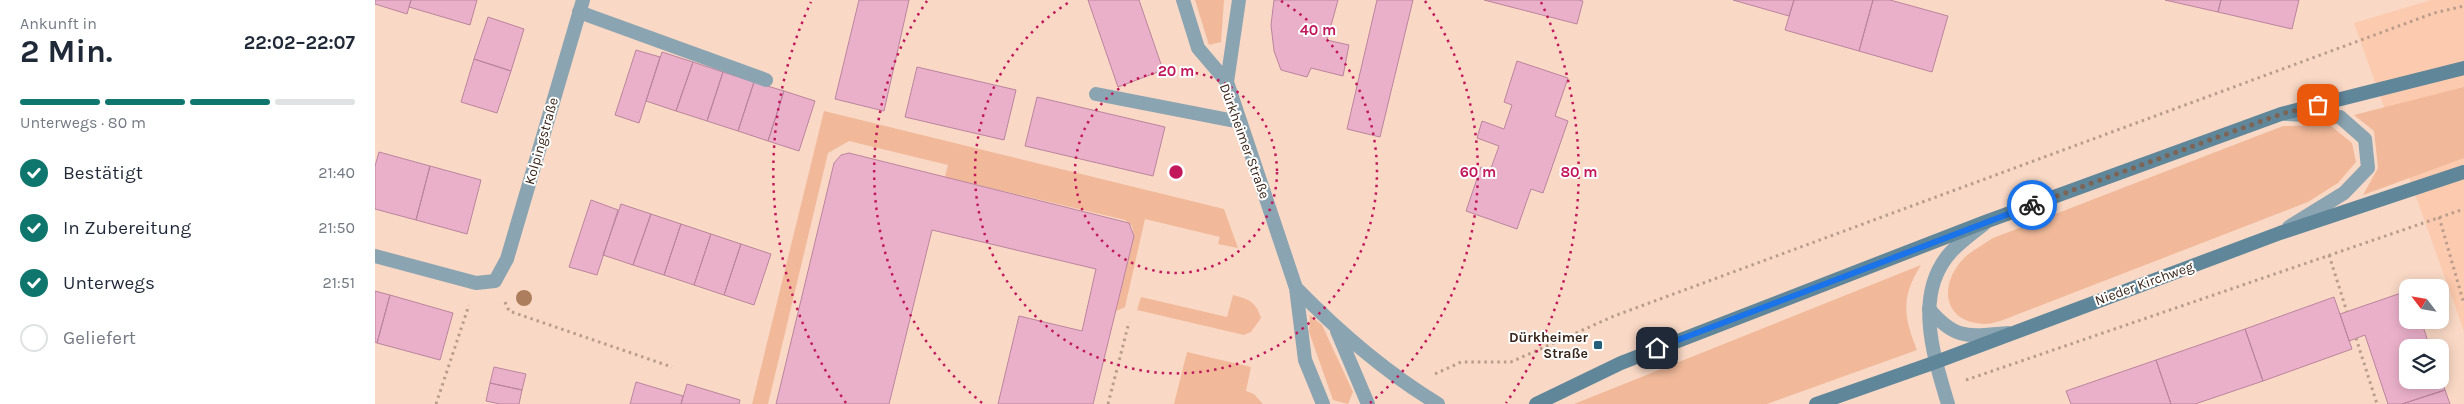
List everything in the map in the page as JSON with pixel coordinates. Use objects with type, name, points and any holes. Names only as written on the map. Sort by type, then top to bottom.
[{"type":"main road","name":"Nieder Kirchweg","points":[[1536,404],[1621,363],[1985,222],[2281,114],[2464,68]]},
{"type":"main road","name":"Nieder Kirchweg","points":[[1816,404],[1936,362],[2280,233],[2464,172]]},
{"type":"street","name":"Dürkheimer Straße","points":[[1183,0],[1197,48],[1227,82],[1241,122],[1296,288],[1305,360],[1323,404]]},
{"type":"street","points":[[1227,82],[1239,0]]},
{"type":"street","points":[[581,6],[767,80]]},
{"type":"street","name":"Kolpingstraße","points":[[495,281],[507,259],[581,6]]},
{"type":"street","points":[[1096,94],[1241,122]]},
{"type":"street","name":"Nieder Kirchweg","points":[[2280,233],[2344,194],[2368,168],[2365,139],[2340,117],[2281,114]]},
{"type":"street","name":"Nieder Kirchweg","points":[[1936,362],[1929,309],[1932,284],[1949,254],[1985,222]]},
{"type":"street","points":[[375,256],[476,283],[495,281]]},
{"type":"street","name":"Dürkheimer Straße","points":[[1296,288],[1337,330],[1409,386],[1438,404]]},
{"type":"street","name":"Nieder Kirchweg","points":[[1929,309],[1943,326],[1965,336],[2008,334]]},
{"type":"street","name":"Dürkheimer Straße","points":[[1337,330],[1368,404]]},
{"type":"street","points":[[1936,362],[1948,404]]},
{"type":"path","points":[[1409,386],[1461,362],[1511,362],[1614,316],[2434,13],[2464,6]]},
{"type":"path","points":[[1943,388],[2464,209]]},
{"type":"path","points":[[2439,217],[2464,304]]},
{"type":"path","points":[[2329,255],[2347,312]]},
{"type":"path","points":[[495,281],[509,310],[672,367]]},
{"type":"path","points":[[436,404],[476,283]]},
{"type":"path","points":[[1108,404],[1129,322]]},
{"type":"path","points":[[2356,338],[2377,404]]},
{"type":"shaded area","points":[[1195,0],[1224,0],[1221,42],[1209,45]]},
{"type":"shaded area","points":[[2431,0],[2464,0],[2464,331],[2449,289],[2449,279],[2445,279],[2354,23]]},
{"type":"shaded area","points":[[2464,87],[2464,158],[2363,195],[2378,168],[2374,131],[2354,115]]},
{"type":"shaded area","points":[[824,111],[1224,209],[1238,248],[1218,244],[1220,237],[1145,219],[1125,307],[1116,311],[1134,236],[1132,226],[1125,220],[945,177],[948,165],[849,141],[828,153],[768,404],[752,404]]},
{"type":"shaded area","points":[[2330,125],[2352,143],[2356,162],[2338,183],[2308,202],[1998,322],[1985,324],[1971,322],[1960,317],[1953,309],[1949,300],[1948,290],[1956,268],[1968,254],[1993,238],[2283,126]]},
{"type":"shaded area","points":[[1921,265],[1910,287],[1906,306],[1912,338],[1917,350],[1767,404],[1574,404]]},
{"type":"shaded area","points":[[1233,295],[1254,304],[1261,318],[1251,332],[1244,335],[1137,310],[1141,297],[1227,317]]},
{"type":"shaded area","points":[[1310,315],[1322,325],[1353,392],[1348,404],[1333,400],[1309,332]]},
{"type":"shaded area","points":[[1187,352],[1251,367],[1246,391],[1254,394],[1263,404],[1174,404]]},
{"type":"building","points":[[375,0],[411,0],[407,14],[375,4]]},
{"type":"building","points":[[411,0],[477,0],[470,25],[409,7]]},
{"type":"building","points":[[859,0],[909,0],[884,111],[835,99]]},
{"type":"building","points":[[1088,0],[1139,0],[1163,70],[1118,87]]},
{"type":"building","points":[[1274,0],[1338,0],[1327,40],[1349,45],[1343,76],[1311,68],[1307,77],[1281,70],[1274,51],[1271,25]]},
{"type":"building","points":[[1377,0],[1413,0],[1380,137],[1347,129]]},
{"type":"building","points":[[1484,0],[1579,0],[1583,1],[1577,24]]},
{"type":"building","points":[[1733,0],[1794,0],[1789,16]]},
{"type":"building","points":[[1794,0],[1873,0],[1859,51],[1785,30]]},
{"type":"building","points":[[1873,0],[1890,0],[1948,16],[1932,72],[1859,51]]},
{"type":"building","points":[[2165,0],[2221,0],[2218,12]]},
{"type":"building","points":[[2221,0],[2299,0],[2292,29],[2218,12]]},
{"type":"building","points":[[488,17],[524,29],[511,71],[474,59]]},
{"type":"building","points":[[636,50],[660,57],[639,123],[615,115]]},
{"type":"building","points":[[662,52],[693,62],[676,111],[646,101]]},
{"type":"building","points":[[474,59],[511,71],[497,113],[461,102]]},
{"type":"building","points":[[1517,61],[1568,78],[1555,116],[1568,121],[1543,193],[1531,189],[1517,229],[1466,211],[1481,167],[1490,171],[1499,146],[1477,138],[1482,121],[1504,129],[1512,105],[1504,102]]},
{"type":"building","points":[[693,62],[723,72],[707,121],[676,111]]},
{"type":"building","points":[[917,67],[1016,90],[1004,140],[905,117]]},
{"type":"building","points":[[723,72],[754,82],[738,131],[707,121]]},
{"type":"building","points":[[754,82],[784,91],[768,141],[738,131]]},
{"type":"building","points":[[784,91],[815,101],[799,151],[768,141]]},
{"type":"building","points":[[1037,97],[1165,127],[1153,176],[1025,146]]},
{"type":"building","points":[[379,152],[430,166],[416,220],[375,209],[375,166]]},
{"type":"building","points":[[849,153],[1129,223],[1134,236],[1093,404],[998,404],[1019,316],[1082,331],[1096,269],[932,230],[889,404],[776,404],[834,163],[841,155]]},
{"type":"building","points":[[430,166],[481,180],[467,234],[416,220]]},
{"type":"building","points":[[591,200],[618,210],[597,275],[569,267]]},
{"type":"building","points":[[621,204],[651,214],[633,265],[603,255]]},
{"type":"building","points":[[651,214],[681,224],[664,275],[633,265]]},
{"type":"building","points":[[681,224],[711,234],[694,285],[664,275]]},
{"type":"building","points":[[711,234],[741,244],[724,295],[694,285]]},
{"type":"building","points":[[741,244],[771,254],[754,305],[724,295]]},
{"type":"building","points":[[375,291],[390,295],[377,343],[375,342]]},
{"type":"building","points":[[2399,294],[2399,329],[2424,329],[2427,339],[2399,339],[2399,389],[2445,390],[2402,404],[2388,404],[2365,335],[2349,341],[2340,314]]},
{"type":"building","points":[[390,295],[453,313],[440,360],[377,343]]},
{"type":"building","points":[[2334,297],[2352,349],[2263,381],[2245,329]]},
{"type":"building","points":[[2245,329],[2263,381],[2195,404],[2171,404],[2156,360]]},
{"type":"building","points":[[2156,360],[2171,404],[2071,404],[2066,391]]},
{"type":"building","points":[[494,367],[526,374],[522,390],[490,383]]},
{"type":"building","points":[[636,382],[683,396],[681,404],[630,404]]},
{"type":"building","points":[[490,383],[522,390],[519,404],[500,404],[486,401]]},
{"type":"building","points":[[687,384],[740,400],[739,404],[681,404]]},
{"type":"building","points":[[2445,390],[2450,404],[2402,404]]},
{"type":"way so far","points":[[2032,205],[2281,114],[2318,105]]},
{"type":"place","name":"Dürkheimer Straße","points":[[1598,345]]},
{"type":"route","points":[[1657,348],[2032,205]]}]
